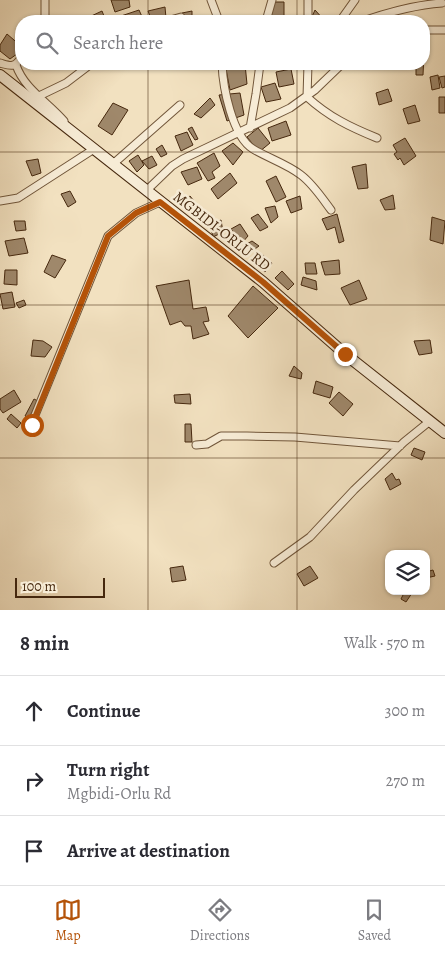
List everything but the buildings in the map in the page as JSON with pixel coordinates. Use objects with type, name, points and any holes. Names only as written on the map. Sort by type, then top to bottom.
[{"type":"main road","name":"MGBIDI-ORLU RD","points":[[0,75],[263,282],[345,354],[445,433]]},
{"type":"street","points":[[44,15],[45,0]]},
{"type":"street","points":[[211,0],[217,15]]},
{"type":"street","points":[[268,15],[272,0]]},
{"type":"street","points":[[308,0],[308,15]]},
{"type":"street","points":[[344,15],[355,0]]},
{"type":"street","points":[[380,15],[418,5],[442,3]]},
{"type":"street","points":[[430,30],[445,30]]},
{"type":"street","points":[[0,63],[10,66],[15,65]]},
{"type":"street","points":[[18,70],[31,89],[56,111],[78,137]]},
{"type":"street","points":[[39,96],[66,83],[83,70]]},
{"type":"street","points":[[223,70],[225,88],[239,133],[251,148],[302,175],[331,210]]},
{"type":"street","points":[[250,128],[259,70]]},
{"type":"street","points":[[308,70],[307,97],[322,111],[344,124],[377,138]]},
{"type":"street","points":[[146,190],[172,166],[183,159],[277,115],[307,97],[336,70]]},
{"type":"street","points":[[113,164],[180,105]]},
{"type":"street","points":[[0,202],[18,198],[94,150]]},
{"type":"street","points":[[32,425],[108,236],[136,213],[160,202]]},
{"type":"street","points":[[274,563],[310,537],[354,490],[400,446],[430,422]]},
{"type":"street","points":[[196,445],[207,444],[221,436],[247,436],[296,437],[400,446]]},
{"type":"route","points":[[32,425],[108,236],[136,213],[160,202],[263,282],[345,354]]}]
